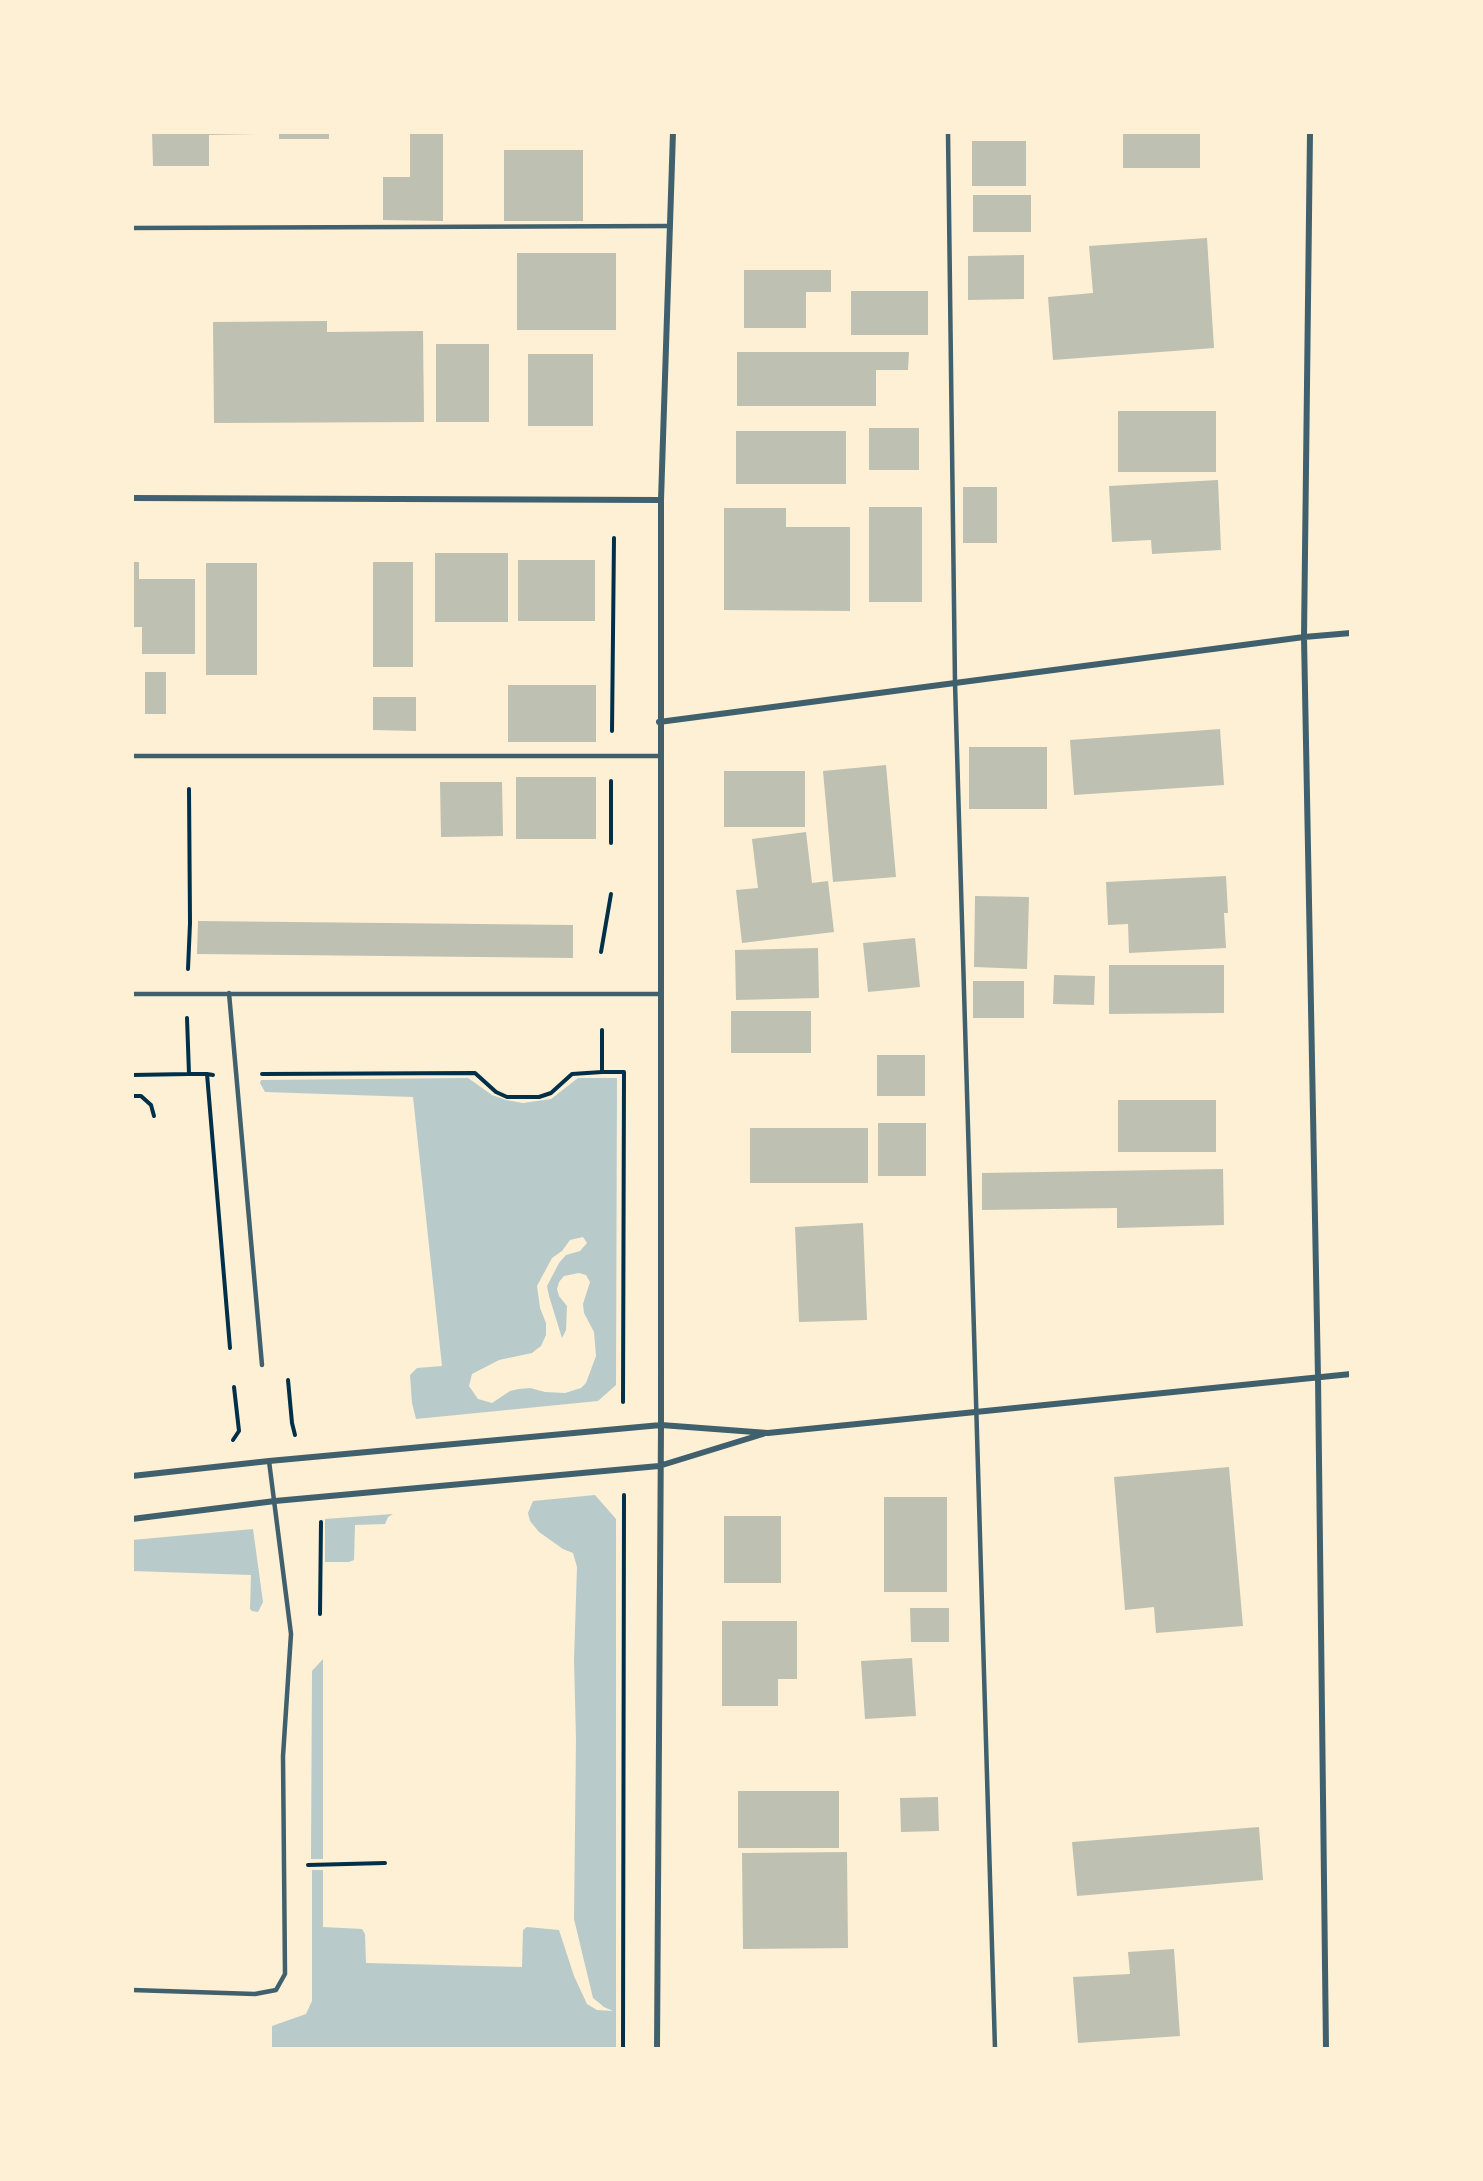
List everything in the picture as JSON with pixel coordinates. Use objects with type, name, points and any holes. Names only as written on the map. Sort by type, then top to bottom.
[{"type":"street","points":[[657,2049],[661,1425],[659,994],[662,868],[659,722],[661,501],[673,132]]},
{"type":"street","points":[[1310,132],[1304,637],[1318,1377],[1326,2049]]},
{"type":"street","points":[[132,498],[661,501]]},
{"type":"street","points":[[659,722],[1304,637],[1351,633]]},
{"type":"street","points":[[132,1476],[661,1425],[768,1433],[1351,1374]]},
{"type":"street","points":[[132,1519],[275,1501],[659,1466],[768,1433]]},
{"type":"lane","points":[[948,132],[955,683],[995,2049]]},
{"type":"lane","points":[[132,228],[670,226]]},
{"type":"lane","points":[[132,756],[659,756]]},
{"type":"lane","points":[[229,993],[262,1365]]},
{"type":"lane","points":[[132,994],[659,994]]},
{"type":"lane","points":[[132,1990],[255,1994],[276,1990],[285,1974],[283,1756],[291,1634],[269,1461]]},
{"type":"path","points":[[611,843],[614,538]]},
{"type":"path","points":[[189,789],[190,923],[186,994],[189,1074]]},
{"type":"path","points":[[601,952],[611,894]]},
{"type":"path","points":[[602,1030],[602,1072]]},
{"type":"path","points":[[255,1074],[475,1073],[496,1092],[507,1097],[521,1098],[539,1097],[551,1093],[572,1074],[624,1072],[621,1429]]},
{"type":"path","points":[[207,1074],[230,1348]]},
{"type":"path","points":[[132,1075],[217,1075]]},
{"type":"path","points":[[132,1096],[141,1096],[151,1105],[154,1116]]},
{"type":"path","points":[[225,1444],[235,1439],[239,1431],[234,1387]]},
{"type":"path","points":[[623,1469],[623,2049]]},
{"type":"path","points":[[308,1865],[385,1863]]},
{"type":"shaded area","points":[[468,1078],[492,1095],[523,1103],[551,1099],[578,1078],[617,1078],[616,1385],[598,1401],[416,1419],[412,1403],[410,1375],[417,1368],[442,1366],[413,1097],[265,1092],[260,1083],[261,1080]],"holes":[[[583,1237],[587,1243],[580,1251],[566,1255],[547,1286],[562,1338],[566,1330],[567,1306],[559,1296],[557,1289],[559,1282],[564,1276],[579,1273],[586,1275],[590,1282],[583,1304],[584,1313],[594,1332],[596,1356],[586,1383],[581,1388],[565,1393],[545,1392],[530,1388],[510,1391],[492,1403],[478,1399],[469,1386],[472,1374],[499,1360],[532,1353],[541,1346],[546,1335],[546,1323],[540,1308],[537,1286],[552,1258],[562,1251],[570,1240]]]},
{"type":"shaded area","points":[[595,1495],[616,1519],[616,2049],[272,2049],[272,2026],[306,2014],[312,2001],[312,1870],[323,1870],[323,1927],[362,1929],[365,1934],[366,1963],[522,1967],[523,1930],[527,1927],[559,1930],[574,1976],[587,2004],[597,2010],[613,2011],[593,1998],[574,1919],[576,1740],[574,1660],[577,1567],[573,1553],[563,1549],[539,1532],[530,1521],[528,1513],[533,1501]]},
{"type":"shaded area","points":[[393,1514],[388,1517],[385,1524],[355,1525],[354,1560],[325,1562],[325,1519]]},
{"type":"shaded area","points":[[253,1529],[263,1602],[258,1612],[250,1609],[251,1575],[132,1571],[132,1540]]},
{"type":"shaded area","points":[[323,1659],[323,1859],[311,1859],[312,1671]]},
{"type":"building","points":[[152,132],[257,132],[257,134],[209,135],[209,166],[153,166]]},
{"type":"building","points":[[279,132],[329,132],[329,139],[279,139]]},
{"type":"building","points":[[410,132],[443,132],[443,221],[383,220],[383,177],[410,177]]},
{"type":"building","points":[[1123,132],[1200,132],[1200,168],[1123,168]]},
{"type":"building","points":[[972,141],[1026,141],[1026,186],[972,186]]},
{"type":"building","points":[[504,150],[583,150],[583,221],[504,221]]},
{"type":"building","points":[[973,195],[1031,195],[1031,232],[973,232]]},
{"type":"building","points":[[1207,238],[1214,348],[1053,360],[1048,297],[1093,293],[1089,246]]},
{"type":"building","points":[[132,246],[134,246],[134,314],[132,314]]},
{"type":"building","points":[[517,253],[616,253],[616,330],[517,330]]},
{"type":"building","points":[[1024,255],[1024,299],[968,300],[968,256]]},
{"type":"building","points":[[744,270],[831,270],[831,292],[806,292],[806,328],[744,328]]},
{"type":"building","points":[[851,291],[928,291],[928,335],[851,335]]},
{"type":"building","points":[[327,321],[327,332],[423,331],[424,422],[214,423],[213,322]]},
{"type":"building","points":[[436,344],[489,344],[489,422],[436,422]]},
{"type":"building","points":[[737,352],[909,352],[908,370],[876,370],[876,406],[737,406]]},
{"type":"building","points":[[528,354],[593,354],[593,426],[528,426]]},
{"type":"building","points":[[1118,411],[1216,411],[1216,472],[1118,472]]},
{"type":"building","points":[[869,428],[919,428],[919,470],[869,470]]},
{"type":"building","points":[[736,431],[846,431],[846,484],[736,484]]},
{"type":"building","points":[[1218,480],[1221,550],[1152,554],[1151,540],[1112,542],[1109,486]]},
{"type":"building","points":[[963,487],[997,487],[997,543],[963,543]]},
{"type":"building","points":[[869,507],[922,507],[922,602],[869,602]]},
{"type":"building","points":[[724,508],[786,508],[786,527],[850,527],[850,611],[724,610]]},
{"type":"building","points":[[435,553],[508,553],[508,622],[435,622]]},
{"type":"building","points":[[518,560],[595,560],[595,621],[518,621]]},
{"type":"building","points":[[132,562],[139,562],[139,579],[195,579],[195,654],[142,654],[142,627],[132,627]]},
{"type":"building","points":[[373,562],[413,562],[413,667],[373,667]]},
{"type":"building","points":[[206,563],[257,563],[257,675],[206,675]]},
{"type":"building","points":[[145,672],[166,672],[166,714],[145,714]]},
{"type":"building","points":[[508,685],[596,685],[596,742],[508,742]]},
{"type":"building","points":[[373,697],[416,697],[416,731],[373,730]]},
{"type":"building","points":[[1220,729],[1224,785],[1074,795],[1070,740]]},
{"type":"building","points":[[969,747],[1047,747],[1047,809],[969,809]]},
{"type":"building","points":[[886,765],[896,877],[833,882],[823,771]]},
{"type":"building","points":[[724,771],[805,771],[805,827],[724,827]]},
{"type":"building","points":[[516,777],[596,777],[596,839],[516,839]]},
{"type":"building","points":[[440,782],[502,782],[503,836],[441,837]]},
{"type":"building","points":[[806,832],[812,883],[828,881],[834,932],[742,943],[736,890],[758,888],[752,839]]},
{"type":"building","points":[[1226,876],[1228,913],[1224,913],[1226,948],[1129,953],[1128,924],[1108,925],[1106,882]]},
{"type":"building","points":[[975,896],[1029,897],[1027,969],[974,967]]},
{"type":"building","points":[[198,921],[573,925],[573,958],[197,954]]},
{"type":"building","points":[[915,938],[920,987],[868,992],[863,943]]},
{"type":"building","points":[[818,948],[819,998],[736,1000],[735,950]]},
{"type":"building","points":[[1109,965],[1224,965],[1224,1013],[1109,1014]]},
{"type":"building","points":[[1054,975],[1095,976],[1094,1005],[1053,1004]]},
{"type":"building","points":[[973,981],[1024,981],[1024,1018],[973,1018]]},
{"type":"building","points":[[731,1011],[811,1011],[811,1053],[731,1053]]},
{"type":"building","points":[[877,1055],[925,1055],[925,1096],[877,1096]]},
{"type":"building","points":[[1118,1100],[1216,1100],[1216,1152],[1118,1152]]},
{"type":"building","points":[[878,1123],[926,1123],[926,1176],[878,1176]]},
{"type":"building","points":[[750,1128],[868,1128],[868,1183],[750,1183]]},
{"type":"building","points":[[1223,1169],[1224,1225],[1117,1228],[1117,1208],[982,1210],[982,1173]]},
{"type":"building","points":[[863,1223],[867,1320],[799,1322],[795,1227]]},
{"type":"building","points":[[1229,1467],[1243,1626],[1156,1633],[1154,1607],[1125,1610],[1114,1477]]},
{"type":"building","points":[[884,1497],[947,1497],[947,1592],[884,1592]]},
{"type":"building","points":[[724,1516],[781,1516],[781,1583],[724,1583]]},
{"type":"building","points":[[910,1608],[949,1608],[949,1642],[911,1642]]},
{"type":"building","points":[[722,1621],[797,1621],[797,1679],[778,1679],[778,1706],[722,1706]]},
{"type":"building","points":[[912,1658],[916,1716],[865,1719],[861,1661]]},
{"type":"building","points":[[738,1791],[839,1791],[839,1848],[738,1848]]},
{"type":"building","points":[[938,1797],[939,1831],[901,1832],[900,1798]]},
{"type":"building","points":[[1259,1827],[1263,1880],[1077,1896],[1072,1842]]},
{"type":"building","points":[[847,1852],[848,1948],[743,1949],[742,1853]]},
{"type":"building","points":[[1174,1949],[1180,2036],[1078,2043],[1073,1977],[1130,1974],[1128,1952]]}]
